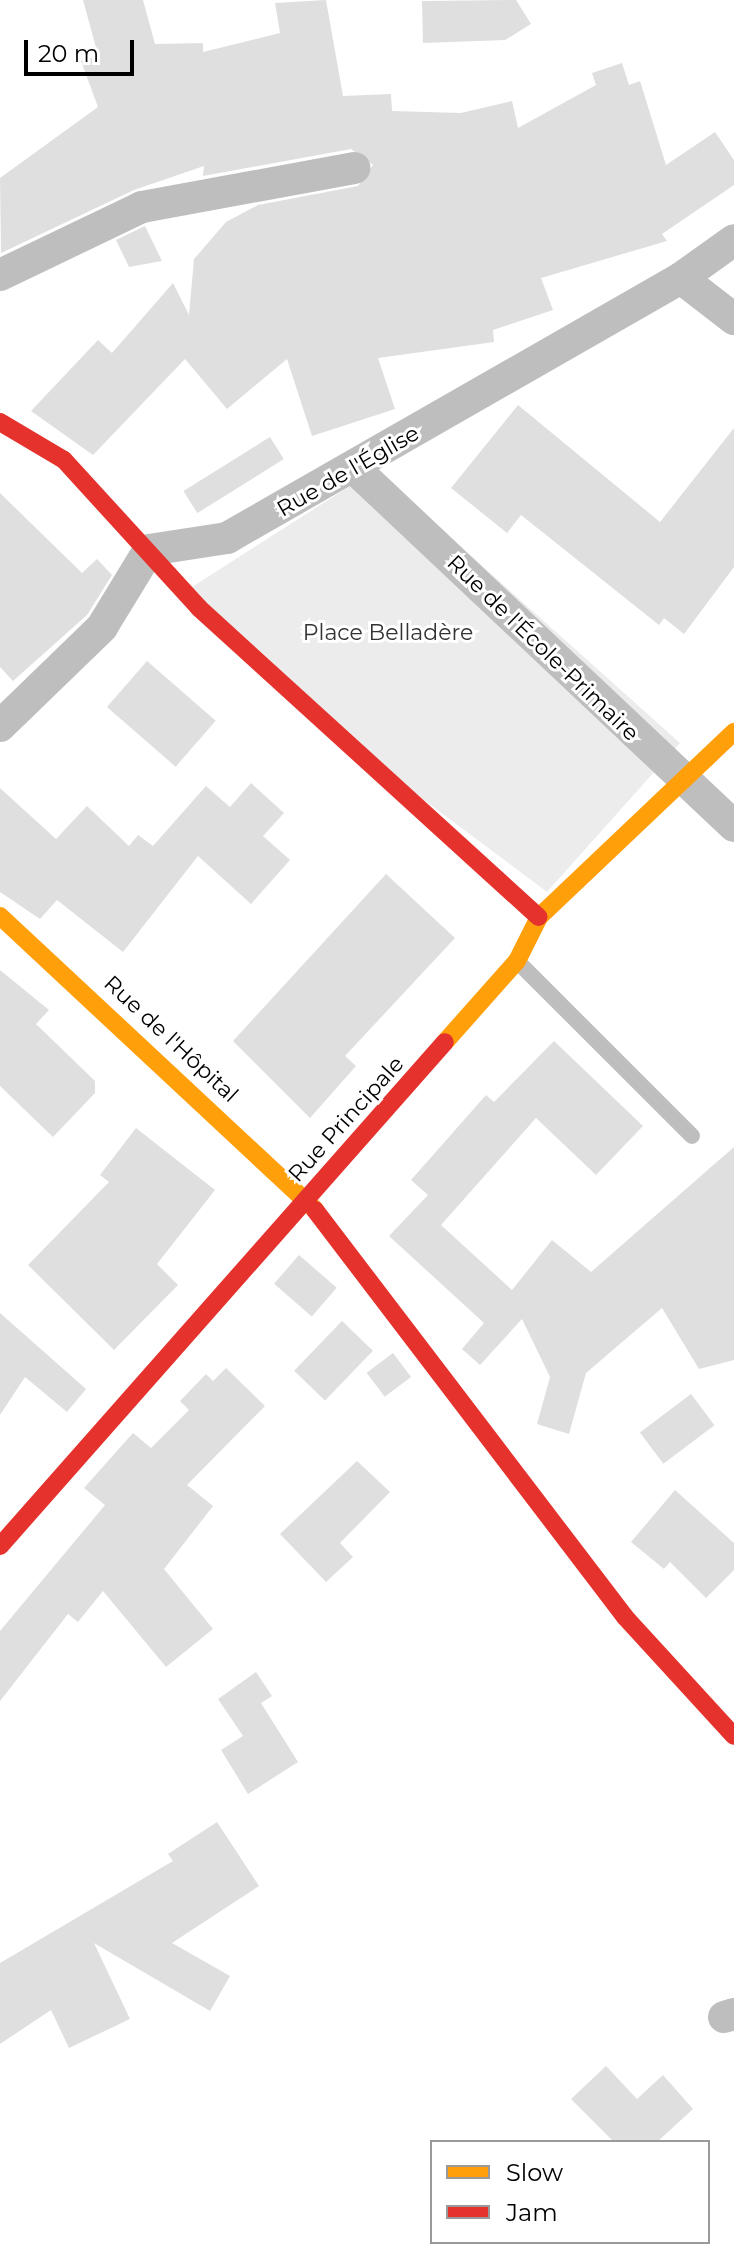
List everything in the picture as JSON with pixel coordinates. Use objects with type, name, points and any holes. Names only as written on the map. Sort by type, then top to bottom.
[{"type":"street","points":[[0,275],[142,207],[354,168]]},
{"type":"street","name":"Rue de l'Église","points":[[149,550],[227,538],[681,278],[734,240]]},
{"type":"street","points":[[681,278],[734,319]]},
{"type":"street","points":[[0,422],[64,460],[199,608],[539,917]]},
{"type":"street","name":"Rue de l'École-Primaire","points":[[354,468],[686,785],[734,826]]},
{"type":"street","points":[[0,726],[102,627],[149,550]]},
{"type":"street","name":"Rue Principale","points":[[0,1546],[517,961],[539,917],[686,785],[734,732]]},
{"type":"street","name":"Rue de l'Hôpital","points":[[0,916],[307,1199],[625,1617],[734,1736]]},
{"type":"lane","points":[[517,961],[692,1136]]},
{"type":"green space","name":"Place Belladère","points":[[375,470],[680,743],[547,892],[309,714],[192,587]]},
{"type":"building","points":[[83,0],[143,0],[155,44],[203,43],[203,52],[280,33],[275,3],[326,0],[343,96],[391,94],[392,111],[461,113],[512,101],[518,128],[596,85],[592,73],[622,63],[629,85],[640,81],[666,165],[715,132],[734,160],[734,185],[662,234],[667,241],[541,278],[553,310],[493,330],[494,342],[378,358],[395,409],[312,436],[287,359],[227,409],[185,359],[93,455],[31,411],[98,340],[112,353],[173,283],[189,315],[194,259],[226,222],[258,205],[358,186],[373,165],[351,149],[203,176],[204,166],[134,190],[1,253],[0,178],[98,107],[81,61],[98,55]]},
{"type":"building","points":[[516,0],[531,24],[505,40],[423,43],[422,1]]},
{"type":"building","points":[[145,226],[162,261],[129,267],[116,240]]},
{"type":"building","points":[[518,405],[660,522],[734,428],[734,567],[684,634],[664,618],[659,625],[521,515],[507,533],[451,488]]},
{"type":"building","points":[[270,437],[284,459],[197,513],[183,491]]},
{"type":"building","points":[[0,493],[82,573],[97,559],[112,575],[87,615],[13,681],[0,667]]},
{"type":"building","points":[[147,661],[216,721],[176,767],[107,707]]},
{"type":"building","points":[[251,783],[284,813],[263,836],[290,860],[251,904],[198,856],[123,952],[57,900],[40,919],[0,892],[0,788],[56,839],[87,806],[129,846],[138,835],[153,846],[206,786],[230,807]]},
{"type":"building","points":[[386,874],[455,938],[345,1056],[356,1066],[310,1118],[233,1041]]},
{"type":"building","points":[[0,970],[49,1010],[36,1024],[95,1081],[95,1093],[53,1137],[0,1086]]},
{"type":"building","points":[[554,1041],[643,1126],[596,1175],[536,1118],[441,1225],[512,1290],[552,1240],[591,1272],[734,1147],[734,1360],[699,1369],[662,1308],[586,1373],[569,1434],[537,1424],[550,1377],[522,1319],[480,1365],[462,1349],[484,1323],[389,1236],[428,1195],[411,1180],[486,1095],[494,1102]]},
{"type":"building","points":[[136,1128],[215,1190],[157,1264],[178,1285],[114,1350],[28,1265],[109,1182],[100,1175]]},
{"type":"building","points":[[299,1255],[337,1288],[312,1316],[274,1284]]},
{"type":"building","points":[[0,1313],[86,1389],[67,1412],[25,1377],[0,1415]]},
{"type":"building","points":[[342,1321],[373,1351],[325,1401],[294,1371]]},
{"type":"building","points":[[393,1353],[411,1377],[385,1397],[367,1373]]},
{"type":"building","points":[[226,1368],[265,1406],[187,1485],[213,1506],[164,1569],[213,1629],[166,1667],[103,1591],[78,1622],[68,1614],[0,1701],[0,1631],[105,1505],[84,1488],[133,1433],[151,1448],[189,1410],[180,1401],[206,1374],[213,1381]]},
{"type":"building","points":[[691,1394],[714,1425],[663,1464],[640,1433]]},
{"type":"building","points":[[357,1461],[390,1492],[340,1543],[353,1557],[326,1582],[280,1534]]},
{"type":"building","points":[[675,1490],[734,1543],[734,1570],[706,1598],[670,1562],[664,1569],[631,1542]]},
{"type":"building","points":[[256,1672],[272,1696],[261,1703],[298,1762],[248,1794],[221,1750],[243,1736],[218,1699]]},
{"type":"building","points":[[217,1822],[259,1886],[172,1943],[230,1976],[210,2011],[94,1943],[130,2019],[69,2048],[51,2010],[0,2044],[0,1963],[173,1861],[168,1854]]},
{"type":"building","points":[[606,2066],[637,2099],[663,2075],[693,2109],[659,2140],[612,2140],[571,2099]]},
{"type":"traffic: slow","points":[[445,1042],[517,961],[539,917],[734,732]]},
{"type":"traffic: slow","points":[[0,916],[315,1210]]},
{"type":"traffic: jam","points":[[0,422],[64,460],[199,608],[539,917]]},
{"type":"traffic: jam","points":[[0,1546],[445,1042]]},
{"type":"traffic: jam","points":[[315,1210],[625,1617],[734,1736]]}]
